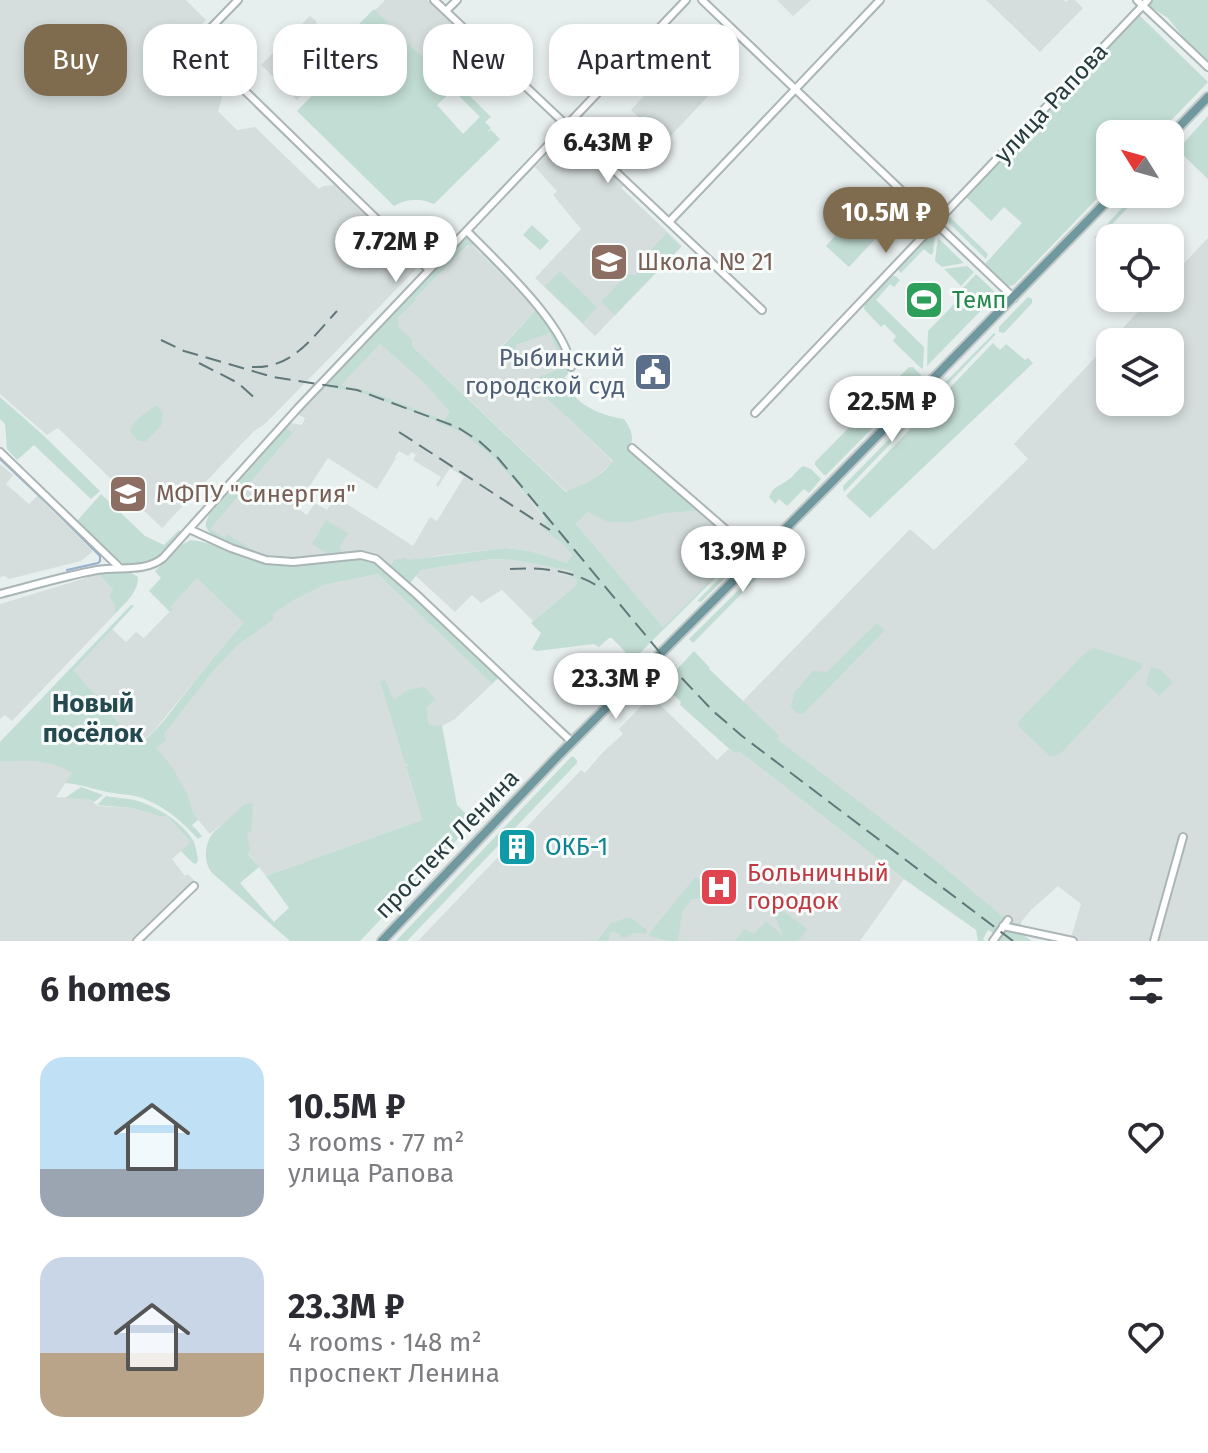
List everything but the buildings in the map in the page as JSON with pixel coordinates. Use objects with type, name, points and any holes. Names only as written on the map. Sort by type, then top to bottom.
[{"type":"main road","points":[[1184,122],[1208,97]]},
{"type":"main road","name":"проспект Ленина","points":[[382,941],[572,742],[1101,208]]},
{"type":"street","points":[[238,0],[207,33],[202,45],[205,52],[429,270]]},
{"type":"street","points":[[434,0],[762,310]]},
{"type":"street","points":[[446,11],[457,0]]},
{"type":"street","points":[[0,594],[89,572],[142,567],[158,562],[298,408],[686,0]]},
{"type":"street","points":[[702,0],[1014,298]]},
{"type":"street","points":[[669,222],[880,0]]},
{"type":"street","points":[[1143,2],[1208,67]]},
{"type":"street","name":"улица Рапова","points":[[755,413],[937,224],[1143,2]]},
{"type":"street","points":[[467,231],[555,328],[567,349],[571,367]]},
{"type":"street","points":[[632,448],[747,548],[760,555]]},
{"type":"street","points":[[0,452],[120,568]]},
{"type":"street","points":[[189,529],[266,560],[293,562],[361,555],[376,559],[572,742]]},
{"type":"street","points":[[1154,941],[1183,837]]},
{"type":"street","points":[[137,941],[194,886]]},
{"type":"street","points":[[993,941],[1005,923],[1073,941]]},
{"type":"shaded area","points":[[0,0],[186,0],[206,20],[202,24],[143,24],[143,96],[222,96],[218,111],[237,130],[255,127],[319,189],[334,185],[417,268],[162,528],[58,428],[47,435],[0,394]]},
{"type":"shaded area","points":[[385,0],[427,0],[452,24],[423,24],[423,57],[407,42],[407,24],[389,24],[375,10]]},
{"type":"shaded area","points":[[777,0],[811,0],[793,16]]},
{"type":"shaded area","points":[[986,0],[1075,0],[1083,8],[1040,52]]},
{"type":"shaded area","points":[[310,16],[317,24],[302,24]]},
{"type":"shaded area","points":[[273,53],[273,77],[261,65]]},
{"type":"shaded area","points":[[644,96],[708,96],[665,142],[631,110]]},
{"type":"shaded area","name":"Школа № 21","points":[[569,132],[625,184],[621,188],[682,246],[595,336],[535,278],[581,229],[553,195],[557,191],[535,167]]},
{"type":"shaded area","points":[[1208,238],[1208,941],[1070,941],[1081,904],[1058,886],[1021,922],[1013,925],[928,854],[776,739],[778,734],[743,701],[910,529],[934,550],[1028,459],[1014,444],[1096,357],[1096,416],[1184,416],[1184,328],[1123,328],[1138,312],[1184,312],[1184,263]]},
{"type":"shaded area","points":[[469,245],[536,310],[498,350],[518,368],[516,345],[550,333],[561,364],[554,371],[530,381],[613,462],[593,480],[567,492],[411,345],[410,338],[399,328],[398,318],[414,298]]},
{"type":"shaded area","points":[[380,344],[451,412],[444,420],[372,392],[340,385]]},
{"type":"shaded area","points":[[322,387],[356,391],[450,426],[473,439],[493,457],[544,517],[546,522],[543,528],[572,555],[567,563],[530,551],[506,548],[390,565],[374,554],[365,553],[270,558],[228,535],[225,538],[209,530],[293,433],[286,427],[291,423],[302,425],[305,418],[299,412]],"holes":[[[399,451],[408,456],[412,452],[416,455],[413,460],[441,477],[436,485],[438,487],[450,468],[464,477],[437,521],[430,517],[413,546],[336,497],[327,510],[315,503],[307,515],[296,507],[328,458],[377,489]]]},
{"type":"shaded area","points":[[0,464],[13,475],[6,484],[29,504],[39,497],[92,552],[81,561],[9,579],[0,577]]},
{"type":"shaded area","points":[[697,511],[716,527],[737,553],[663,627],[576,524],[588,512],[632,522],[666,513]]},
{"type":"shaded area","points":[[491,559],[513,560],[574,572],[577,584],[533,621],[502,590],[481,603],[472,595],[455,612],[416,576],[421,570]]},
{"type":"shaded area","points":[[99,574],[113,590],[109,595],[115,606],[115,614],[12,721],[5,715],[0,719],[0,604]]},
{"type":"shaded area","points":[[378,574],[492,684],[455,719],[442,726],[429,726],[427,707],[407,690],[394,701],[385,681],[422,820],[266,876],[248,853],[247,832],[251,832],[221,826],[210,834],[194,815],[179,780],[155,748],[167,740],[163,735],[215,669],[238,645],[273,620],[273,614],[324,585]]},
{"type":"shaded area","points":[[197,578],[245,623],[153,732],[137,745],[74,670],[112,629],[126,642],[136,632],[144,638]]},
{"type":"shaded area","points":[[651,696],[717,760],[728,749],[734,753],[740,752],[904,879],[860,941],[418,941],[581,770],[585,773],[623,734],[619,729]]},
{"type":"shaded area","points":[[0,762],[46,762],[72,773],[56,797],[89,799],[98,806],[132,808],[167,816],[192,842],[172,859],[185,876],[188,874],[196,882],[134,941],[0,941]]},
{"type":"green space","points":[[1151,0],[1208,0],[1208,60],[1168,18],[1149,6]]},
{"type":"green space","points":[[374,9],[389,24],[359,24]]},
{"type":"green space","points":[[1138,14],[1208,82],[1171,120],[1096,120],[1096,200],[1014,285],[1008,286],[985,264],[1022,223],[1004,207],[991,221],[965,196]]},
{"type":"green space","points":[[407,42],[423,57],[423,96],[447,96],[437,105],[463,134],[480,117],[459,96],[470,96],[491,117],[485,122],[491,128],[487,132],[491,130],[500,139],[434,204],[414,200],[394,206],[297,111],[312,96],[407,96]]},
{"type":"green space","points":[[1208,116],[1208,179],[1184,156],[1184,143]]},
{"type":"green space","points":[[864,204],[892,230],[885,237],[877,237],[849,267],[826,246]]},
{"type":"green space","points":[[1122,208],[1128,208],[1112,224],[1107,224]]},
{"type":"green space","points":[[950,217],[988,254],[986,259],[947,221]]},
{"type":"green space","points":[[532,225],[549,241],[540,250],[523,235]]},
{"type":"green space","points":[[932,232],[935,235],[933,253],[931,255],[924,249],[901,273],[899,266]]},
{"type":"green space","points":[[667,233],[681,247],[615,315],[601,302],[627,274],[635,275],[639,262]]},
{"type":"green space","points":[[468,236],[507,275],[553,329],[568,361],[565,377],[569,388],[580,402],[609,416],[624,419],[632,434],[628,450],[744,549],[633,660],[612,638],[599,647],[594,644],[537,651],[532,649],[541,633],[531,623],[577,584],[577,579],[572,577],[573,572],[513,560],[491,559],[421,570],[410,583],[390,565],[394,560],[406,558],[506,548],[530,551],[567,563],[572,555],[542,528],[546,522],[544,516],[493,457],[463,433],[356,391],[322,387]],"holes":[[[468,245],[473,245],[536,310],[498,351],[519,371],[515,359],[516,345],[550,333],[561,364],[554,371],[529,381],[613,461],[597,476],[566,492],[412,346],[412,339],[399,328],[398,318]],[[380,344],[422,381],[450,412],[444,420],[372,392],[341,385]],[[697,511],[716,527],[737,553],[663,627],[576,524],[588,512],[608,522],[632,522],[666,513]]]},
{"type":"green space","points":[[938,238],[964,263],[942,267],[935,261]]},
{"type":"green space","points":[[967,266],[974,272],[961,286],[944,269]]},
{"type":"green space","points":[[560,271],[597,307],[583,323],[545,286]]},
{"type":"green space","points":[[976,274],[997,294],[927,366],[928,331],[966,292],[963,288]]},
{"type":"green space","points":[[890,276],[900,280],[894,287],[890,284],[876,300],[924,347],[922,369],[893,341],[896,336],[884,324],[881,327],[864,309],[865,303]]},
{"type":"green space","points":[[1028,297],[1032,303],[1004,333],[999,332],[999,327]]},
{"type":"green space","points":[[996,334],[844,492],[843,486]]},
{"type":"green space","points":[[993,343],[1000,350],[1006,344],[1033,363],[870,518],[846,496]]},
{"type":"green space","points":[[909,367],[922,376],[921,379],[824,475],[815,462]]},
{"type":"green space","points":[[0,397],[100,491],[91,499],[34,445],[17,460],[7,449],[5,424],[0,419]]},
{"type":"green space","points":[[156,405],[163,413],[161,426],[146,441],[139,441],[130,432],[131,428]]},
{"type":"green space","points":[[286,427],[293,433],[210,529],[225,538],[227,534],[263,556],[215,536],[209,532],[206,522]]},
{"type":"green space","points":[[803,466],[821,479],[809,493],[804,489],[787,506],[779,499],[775,504],[769,497],[772,491]]},
{"type":"green space","points":[[101,494],[145,536],[164,545],[179,530],[182,532],[156,560],[124,564],[77,521]]},
{"type":"green space","points":[[326,520],[348,533],[340,546],[341,552],[327,553],[312,544]]},
{"type":"green space","points":[[191,540],[274,564],[352,558],[377,564],[499,677],[492,684],[378,574],[324,585],[273,614],[273,620],[238,645],[215,669],[164,734],[167,740],[156,748],[187,794],[198,820],[192,825],[202,836],[198,839],[170,813],[144,799],[65,783],[72,773],[55,765],[28,761],[0,762],[0,742],[131,605],[134,606],[74,670],[137,745],[162,722],[244,623],[197,578],[170,612],[149,591],[161,578],[155,571],[181,545]]},
{"type":"green space","points":[[746,552],[745,558],[701,602],[697,601]]},
{"type":"green space","points":[[768,561],[771,564],[693,643],[689,639]]},
{"type":"green space","points":[[128,571],[138,577],[136,588],[115,614],[115,606],[109,595],[113,590],[99,572]]},
{"type":"green space","points":[[877,623],[885,630],[803,714],[797,713],[791,707],[794,693],[813,671],[827,672]]},
{"type":"green space","points":[[1094,648],[1143,666],[1062,752],[1050,756],[1018,726],[1019,721],[1084,654]]},
{"type":"green space","points":[[694,651],[779,735],[777,739],[928,854],[1006,919],[995,934],[988,930],[983,939],[985,941],[978,941],[976,930],[904,879],[740,752],[734,753],[680,705],[681,702],[663,684]]},
{"type":"green space","points":[[1151,667],[1161,670],[1173,682],[1159,696],[1146,684]]},
{"type":"green space","points":[[385,680],[394,700],[407,690],[424,687],[435,699],[427,707],[429,725],[442,726],[457,805],[474,822],[360,941],[290,941],[211,872],[206,860],[209,841],[216,830],[245,804],[253,803],[251,832],[247,833],[248,854],[259,867],[240,883],[274,922],[289,908],[266,876],[422,820],[380,681]]},
{"type":"green space","points":[[572,756],[577,763],[407,941],[396,941]]},
{"type":"green space","points":[[81,787],[103,795],[94,802],[65,798]]},
{"type":"green space","points":[[106,796],[145,804],[161,812],[177,822],[194,842],[196,864],[181,851],[191,842],[167,816],[132,808],[97,805]]},
{"type":"green space","points":[[696,876],[707,899],[692,899],[682,911],[678,941],[648,935]]},
{"type":"green space","points":[[761,894],[807,929],[798,941],[735,941],[744,929],[754,934],[766,921],[783,936]]},
{"type":"green space","points":[[630,917],[647,930],[646,934],[635,933],[624,938],[611,932],[608,941],[597,941],[611,923]]},
{"type":"green space","points":[[1010,922],[1013,925],[1021,922],[1020,933],[1032,941],[998,941]]},
{"type":"waterway","points":[[0,459],[100,556],[98,563],[67,570]]},
{"type":"railway","points":[[252,367],[279,363],[290,357],[310,341],[337,311]]},
{"type":"railway","points":[[161,340],[184,351],[273,377],[357,390],[457,427],[479,441],[498,458],[677,673],[713,711],[1013,941]]},
{"type":"railway","points":[[199,363],[238,383],[258,401]]},
{"type":"railway","points":[[399,432],[550,530]]},
{"type":"railway","points":[[510,569],[558,571],[602,589]]},
{"type":"place","name":"Школа № 21","points":[[609,262]]},
{"type":"place","name":"Темп","points":[[924,300]]},
{"type":"place","name":"Рыбинский городской суд","points":[[653,372]]},
{"type":"place","name":"МФПУ \"Синергия\"","points":[[128,494]]},
{"type":"place","name":"ОКБ-1","points":[[517,847]]},
{"type":"place","name":"Больничный городок","points":[[719,887]]},
{"type":"district","name":"Новый посёлок","points":[[93,718]]}]
